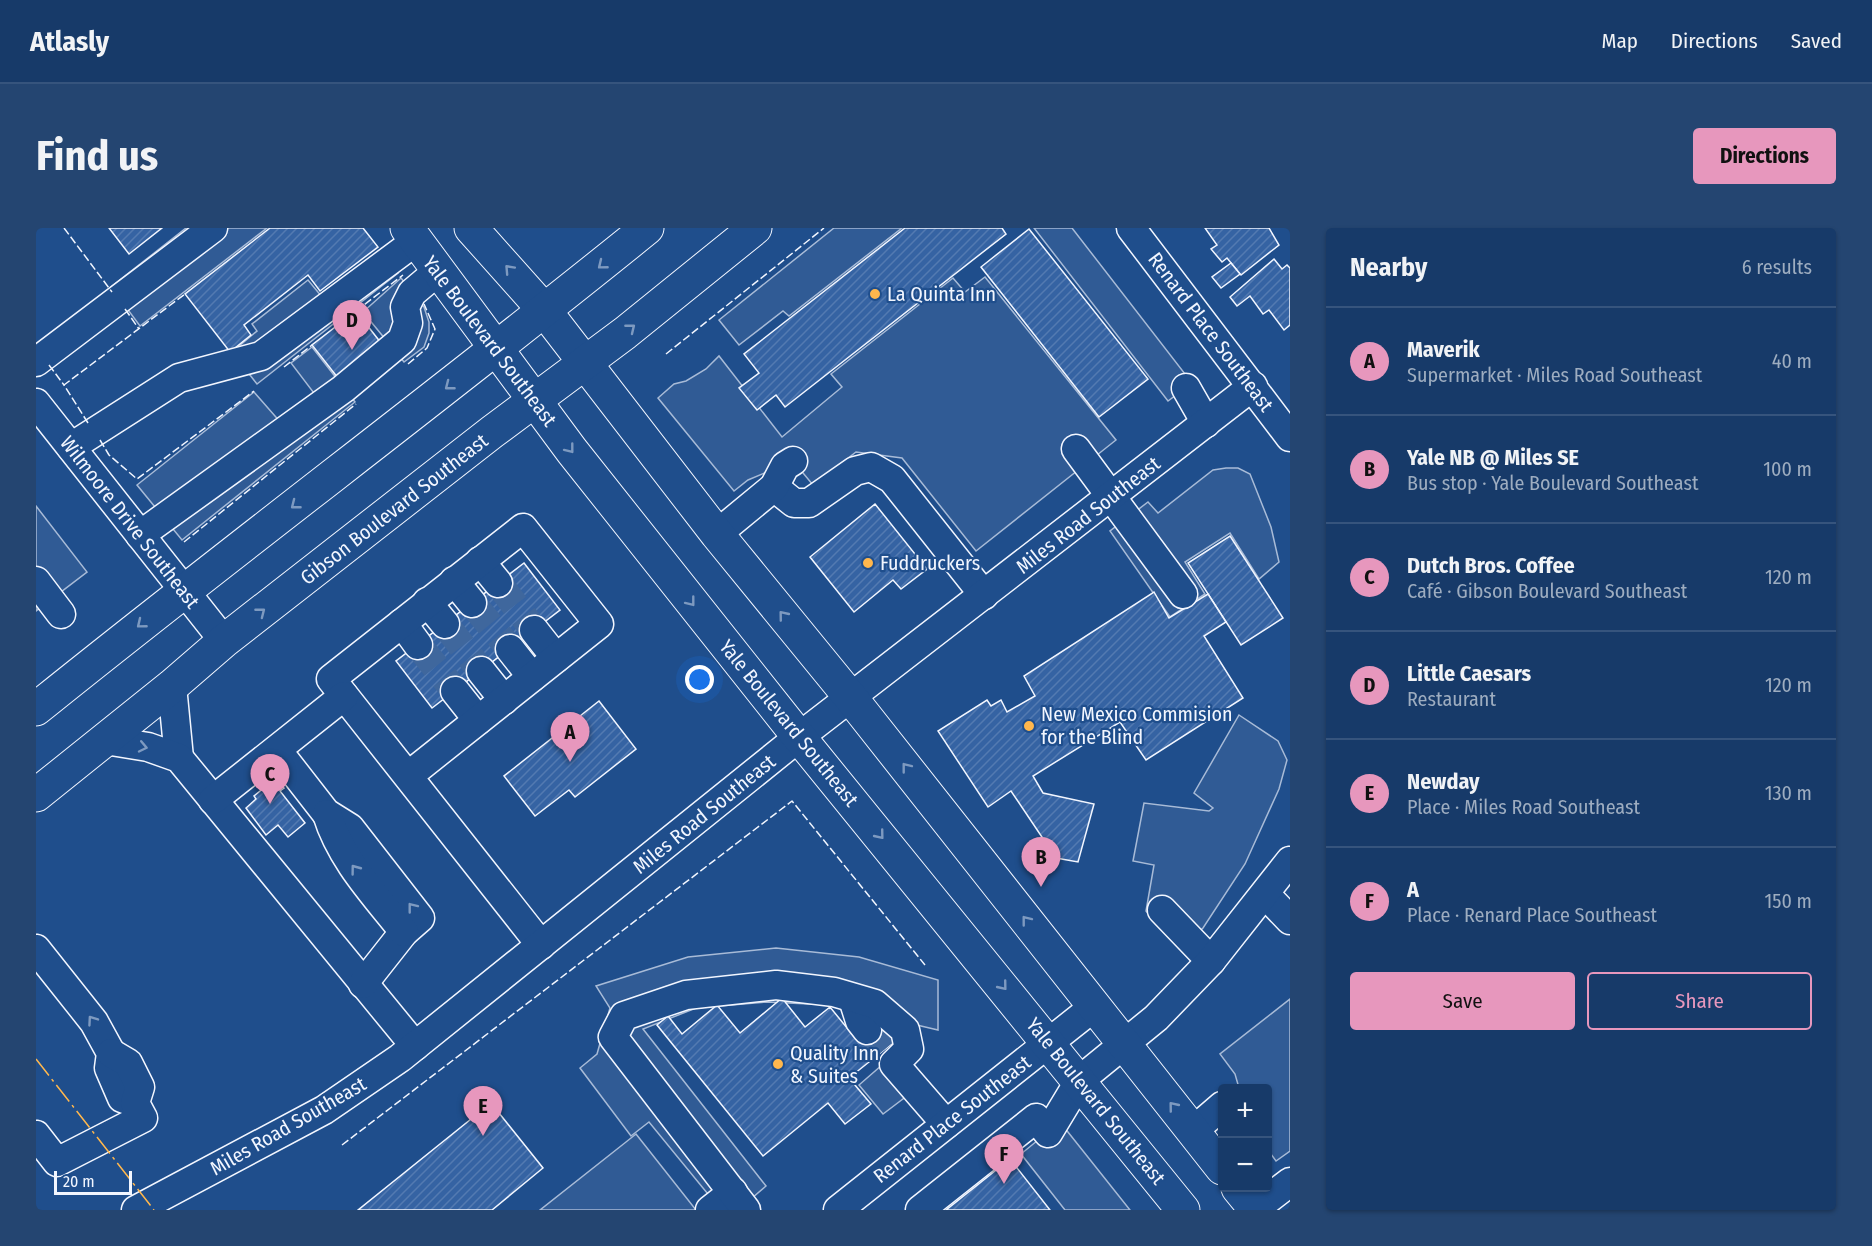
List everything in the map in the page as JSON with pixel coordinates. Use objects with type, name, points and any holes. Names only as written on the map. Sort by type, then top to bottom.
[{"type":"main road","points":[[471,228],[545,311],[717,534],[851,698],[1218,1163]]},
{"type":"main road","points":[[36,709],[183,590],[545,311],[647,228]]},
{"type":"main road","name":"Gibson Boulevard Southeast","points":[[36,795],[172,686],[224,641],[492,432],[535,402],[755,228]]},
{"type":"main road","name":"Yale Boulevard Southeast","points":[[411,234],[535,402],[799,737],[1050,1042],[1183,1210]]},
{"type":"street","points":[[36,362],[213,228]]},
{"type":"street","name":"Renard Place Southeast","points":[[1131,228],[1290,437]]},
{"type":"street","points":[[71,447],[179,378],[261,356],[411,234]]},
{"type":"street","points":[[140,535],[343,389],[402,340],[408,323],[405,307],[412,293],[438,272]]},
{"type":"street","name":"Miles Road Southeast","points":[[136,1210],[324,1110],[415,1046],[799,737],[1253,386]]},
{"type":"street","points":[[1186,388],[1206,423]]},
{"type":"street","name":"Wilmoore Drive Southeast","points":[[37,405],[224,641]]},
{"type":"street","points":[[1076,448],[1183,594]]},
{"type":"street","points":[[717,534],[774,487],[785,466],[793,461]]},
{"type":"street","points":[[774,487],[795,503],[809,503],[855,471],[871,467],[892,479],[984,595]]},
{"type":"street","points":[[408,776],[599,624],[523,528],[454,581],[436,613],[410,634],[331,679],[541,945]]},
{"type":"street","points":[[480,561],[498,583]]},
{"type":"street","points":[[36,581],[61,614]]},
{"type":"street","points":[[454,581],[472,603]]},
{"type":"street","points":[[534,630],[556,658]]},
{"type":"street","points":[[510,649],[532,677]]},
{"type":"street","points":[[481,671],[504,700]]},
{"type":"street","points":[[172,686],[179,758]]},
{"type":"street","points":[[455,691],[478,720]]},
{"type":"street","points":[[213,800],[344,696]]},
{"type":"street","points":[[105,740],[148,747],[179,758],[415,1046]]},
{"type":"street","points":[[277,750],[326,813],[350,828],[420,918],[404,932],[363,984]]},
{"type":"street","points":[[920,1210],[1036,1118],[1048,1133],[1080,1080],[1125,1046],[1156,1018],[1211,961],[1290,861]]},
{"type":"street","points":[[1265,894],[1290,920]]},
{"type":"street","points":[[1162,910],[1211,961]]},
{"type":"street","points":[[36,949],[94,1022],[111,1053],[109,1068],[122,1098],[139,1110],[104,1140],[57,1162],[36,1135]]},
{"type":"street","points":[[710,1210],[740,1201],[613,1037],[624,1016],[686,995],[776,985],[834,992],[875,1004],[905,1030],[909,1049],[882,1048]]},
{"type":"street","points":[[853,999],[860,1021],[946,1124]]},
{"type":"street","name":"Renard Place Southeast","points":[[838,1210],[1095,1006]]},
{"type":"street","points":[[1192,1131],[1218,1109]]},
{"type":"street","points":[[1250,1202],[1290,1182]]},
{"type":"shaded area","points":[[186,228],[267,228],[140,326],[111,287]]},
{"type":"shaded area","points":[[834,228],[902,228],[789,316],[783,311],[739,345],[719,320]]},
{"type":"shaded area","points":[[1034,228],[1072,228],[1192,383],[1168,401]]},
{"type":"shaded area","points":[[381,251],[398,273],[257,384],[232,352],[257,331],[252,324],[308,280],[322,297]]},
{"type":"shaded area","points":[[985,277],[1116,440],[976,551],[902,458],[856,452],[813,485],[793,461],[748,480],[734,491],[658,398],[674,384],[686,381],[706,369],[719,356],[782,437],[842,387],[831,374],[953,278],[965,292]]},
{"type":"shaded area","points":[[401,278],[424,307],[429,322],[429,333],[424,347],[404,362],[363,312]]},
{"type":"shaded area","points":[[312,347],[355,402],[182,540],[137,485],[254,392],[282,424],[317,397],[291,363]]},
{"type":"shaded area","points":[[1238,468],[1250,474],[1271,527],[1279,562],[1259,579],[1230,533],[1185,562],[1205,594],[1170,617],[1110,531],[1148,502],[1158,513],[1213,470]]},
{"type":"shaded area","points":[[36,506],[87,572],[36,611]]},
{"type":"shaded area","points":[[1239,715],[1278,741],[1287,760],[1279,789],[1245,864],[1203,928],[1181,949],[1146,911],[1154,865],[1133,861],[1144,803],[1209,811],[1213,808],[1194,793]]},
{"type":"shaded area","points":[[776,948],[859,957],[938,980],[938,1030],[832,1005],[766,1002],[696,1008],[643,1029],[766,1186],[738,1210],[721,1210],[649,1122],[631,1136],[580,1068],[597,1054],[610,1008],[596,986],[688,957]]},
{"type":"shaded area","points":[[1290,999],[1290,1151],[1276,1161],[1272,1156],[1272,1084],[1238,1084],[1235,1074],[1220,1054]]},
{"type":"shaded area","points":[[897,1052],[916,1089],[883,1114],[859,1085]]},
{"type":"shaded area","points":[[1060,1122],[1130,1210],[1065,1210],[1021,1154]]},
{"type":"shaded area","points":[[636,1134],[696,1210],[540,1210],[626,1142]]},
{"type":"building","points":[[109,228],[162,228],[129,254]]},
{"type":"building","points":[[270,228],[363,228],[378,247],[320,291],[308,275],[244,325],[251,335],[230,352],[185,294]]},
{"type":"building","name":"La Quinta Inn","points":[[905,228],[1002,228],[1006,234],[785,407],[776,395],[757,410],[739,388],[759,373],[744,354]]},
{"type":"building","points":[[1205,228],[1269,228],[1279,245],[1241,275],[1227,258],[1222,262],[1211,249],[1217,245]]},
{"type":"building","name":"La Quinta Inn","points":[[1029,229],[1148,379],[1099,417],[981,267]]},
{"type":"building","points":[[1274,259],[1282,269],[1287,265],[1290,268],[1290,325],[1284,330],[1269,310],[1263,314],[1250,296],[1237,306],[1230,297]]},
{"type":"building","points":[[1231,263],[1240,274],[1221,288],[1212,277]]},
{"type":"building","points":[[356,311],[381,343],[338,378],[312,345]]},
{"type":"building","name":"Fuddruckers","points":[[875,504],[927,569],[901,589],[893,580],[854,612],[810,557]]},
{"type":"building","points":[[1230,536],[1283,618],[1241,645],[1188,563]]},
{"type":"building","points":[[524,563],[560,610],[432,708],[396,661]]},
{"type":"building","name":"New Mexico Commision for the Blind","points":[[1154,592],[1169,618],[1208,594],[1226,622],[1204,636],[1243,698],[1146,760],[1120,722],[1033,776],[1043,793],[1094,804],[1078,862],[1056,858],[1011,791],[988,807],[938,731],[987,700],[991,706],[1001,700],[1007,712],[1035,696],[1024,676]]},
{"type":"building","points":[[599,701],[636,749],[575,797],[569,790],[535,816],[504,776]]},
{"type":"building","points":[[276,778],[284,788],[280,791],[305,823],[288,837],[278,825],[266,835],[246,808],[256,799],[254,796]]},
{"type":"building","name":"Quality Inn & Suites","points":[[782,998],[805,1027],[830,1007],[856,1039],[877,1022],[894,1042],[849,1078],[871,1104],[845,1124],[828,1103],[763,1156],[657,1025],[668,1016],[682,1034],[717,1005],[740,1033]]},
{"type":"building","points":[[491,1103],[543,1168],[492,1210],[358,1210]]},
{"type":"building","points":[[1010,1159],[1050,1210],[946,1210]]},
{"type":"tunnel","points":[[498,583],[534,630]]},
{"type":"tunnel","points":[[472,603],[510,649]]},
{"type":"tunnel","points":[[445,624],[481,671]]},
{"type":"tunnel","points":[[418,645],[455,691]]},
{"type":"tunnel","points":[[867,1030],[884,1050]]},
{"type":"fence","points":[[64,228],[112,292]]},
{"type":"fence","points":[[666,354],[824,228]]},
{"type":"fence","points":[[356,311],[403,275]]},
{"type":"fence","points":[[88,423],[64,385],[185,294]]},
{"type":"fence","points":[[408,364],[427,348],[435,329],[424,304]]},
{"type":"fence","points":[[125,309],[139,329]]},
{"type":"fence","points":[[284,367],[312,345]]},
{"type":"fence","points":[[49,365],[64,385]]},
{"type":"fence","points":[[100,440],[109,455],[137,479],[254,391]]},
{"type":"fence","points":[[184,542],[356,404]]},
{"type":"fence","points":[[342,1145],[792,801],[925,965]]},
{"type":"power","points":[[36,1059],[154,1210]]},
{"type":"place","name":"La Quinta Inn","points":[[875,294]]},
{"type":"place","name":"Little Caesars","points":[[352,350]]},
{"type":"place","name":"Fuddruckers","points":[[868,563]]},
{"type":"place","name":"New Mexico Commision for the Blind","points":[[1029,726]]},
{"type":"place","name":"Maverik","points":[[570,762]]},
{"type":"place","name":"Dutch Bros. Coffee","points":[[270,804]]},
{"type":"place","name":"Yale NB @ Miles SE","points":[[1041,887]]},
{"type":"place","name":"Quality Inn & Suites","points":[[778,1064]]},
{"type":"place","name":"Newday","points":[[483,1136]]},
{"type":"place","name":"A","points":[[1004,1184]]}]
